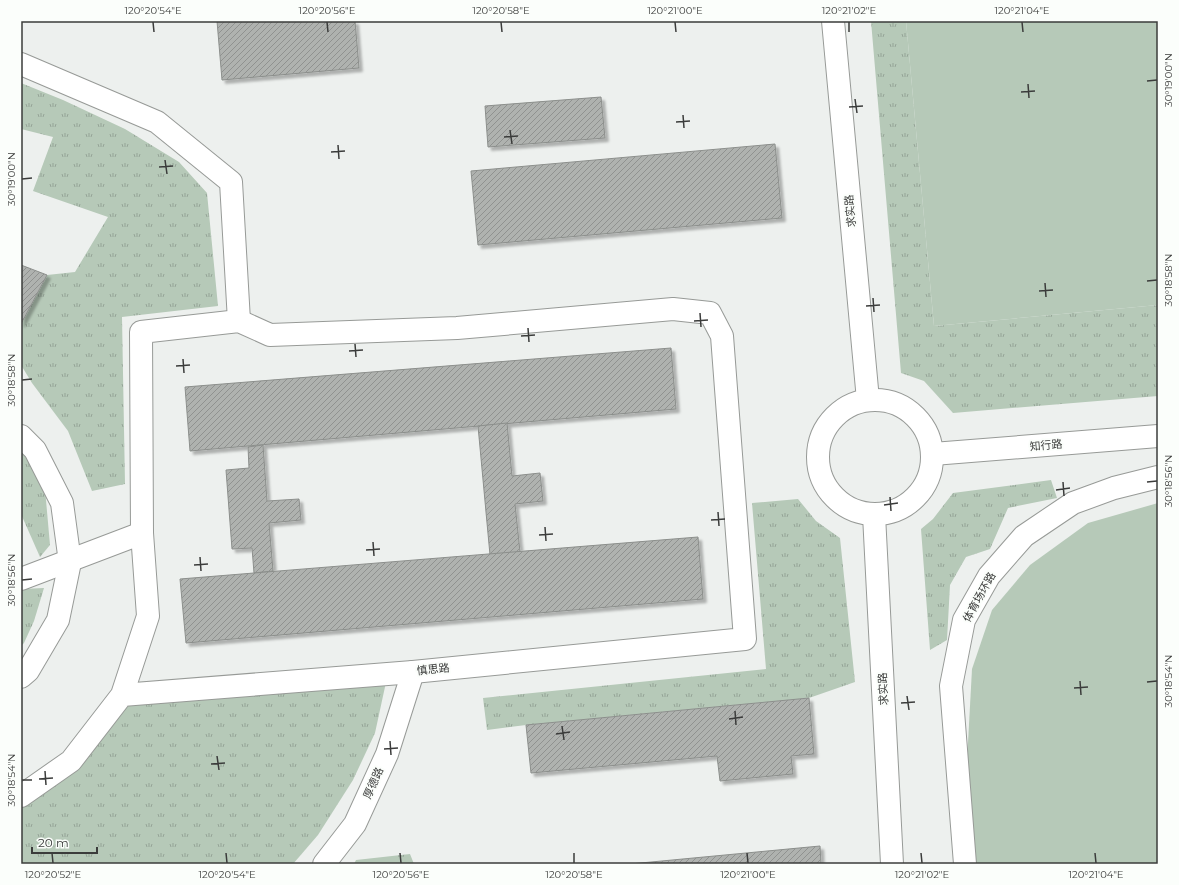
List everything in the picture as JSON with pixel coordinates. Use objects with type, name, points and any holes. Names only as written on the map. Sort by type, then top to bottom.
[{"type":"street","name":"求实路","points":[[833,21],[868,400]]},
{"type":"street","points":[[21,64],[157,122],[231,182],[239,321],[141,332],[142,533],[148,616],[122,695],[71,761],[21,796]]},
{"type":"street","name":"慎思路","points":[[122,695],[413,672],[745,639],[722,336],[710,313],[673,309],[456,328],[270,335],[239,321]]},
{"type":"street","points":[[868,400],[886,401],[898,405],[919,420],[929,436],[933,454],[931,473],[923,490],[910,504],[892,512],[874,515],[855,511],[838,502],[826,487],[819,470],[818,451],[823,433],[834,417],[849,406],[868,400]]},
{"type":"street","points":[[21,436],[35,450],[62,503],[70,562],[58,620],[28,671],[21,677]]},
{"type":"street","name":"知行路","points":[[933,454],[1158,436]]},
{"type":"street","name":"体育场环路","points":[[965,864],[952,686],[964,620],[989,576],[1024,536],[1073,503],[1114,488],[1158,477]]},
{"type":"street","name":"求实路","points":[[874,515],[892,864]]},
{"type":"street","points":[[21,580],[142,533]]},
{"type":"street","name":"厚德路","points":[[324,864],[355,824],[387,754],[413,672]]},
{"type":"green space","points":[[871,21],[906,21],[934,326],[1158,305],[1158,396],[953,413],[924,381],[901,373]]},
{"type":"green space","points":[[906,21],[1158,21],[1158,305],[934,326]]},
{"type":"green space","points":[[21,83],[63,100],[125,129],[179,162],[207,193],[218,306],[122,317],[125,484],[92,491],[68,431],[32,383],[21,365],[21,324],[47,275],[75,272],[108,217],[33,191],[53,137],[21,129]]},
{"type":"green space","points":[[21,449],[45,489],[50,545],[40,557],[21,514]]},
{"type":"green space","points":[[1051,480],[1057,498],[1008,508],[990,549],[966,557],[950,585],[947,640],[930,650],[921,529],[933,519],[953,493]]},
{"type":"green space","points":[[798,499],[816,521],[840,538],[855,682],[809,698],[487,730],[483,698],[766,669],[752,503]]},
{"type":"green space","points":[[1158,503],[1158,864],[971,864],[965,798],[972,669],[992,610],[1030,565],[1088,523]]},
{"type":"green space","points":[[44,588],[34,621],[24,643],[21,646],[21,589]]},
{"type":"green space","points":[[388,673],[375,733],[353,780],[318,835],[293,864],[21,864],[21,796],[122,695]]},
{"type":"green space","points":[[410,854],[414,864],[354,864],[356,860]]},
{"type":"building","points":[[217,21],[355,21],[359,68],[222,80]]},
{"type":"building","points":[[601,97],[605,138],[488,147],[485,106]]},
{"type":"building","points":[[775,144],[782,218],[478,245],[471,171]]},
{"type":"building","points":[[21,265],[47,275],[21,324]]},
{"type":"building","points":[[671,348],[676,409],[190,451],[185,387]]},
{"type":"building","points":[[507,423],[512,476],[540,473],[543,501],[515,504],[520,552],[490,555],[478,426]]},
{"type":"building","points":[[263,445],[267,501],[299,499],[301,520],[269,523],[273,571],[254,573],[252,548],[232,549],[226,470],[249,468],[248,447]]},
{"type":"building","points":[[698,537],[703,599],[186,643],[180,579]]},
{"type":"building","points":[[809,698],[814,754],[791,756],[793,774],[720,781],[717,756],[531,773],[526,725]]},
{"type":"building","points":[[820,846],[821,864],[630,864]]}]
